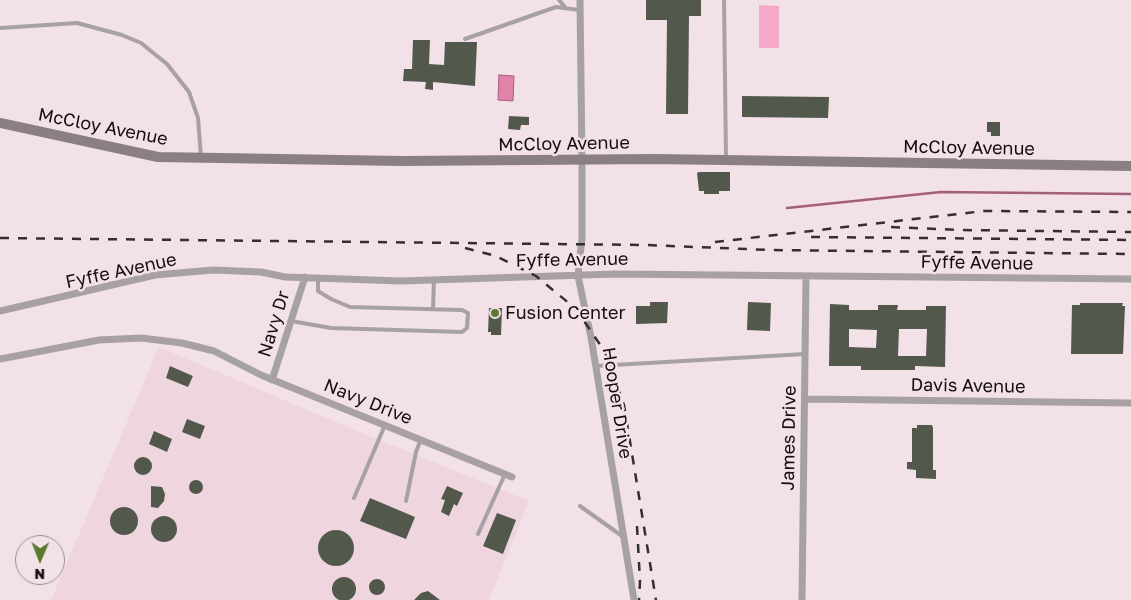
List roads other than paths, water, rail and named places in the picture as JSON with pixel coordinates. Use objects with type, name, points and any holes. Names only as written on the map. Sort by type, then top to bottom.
[{"type":"street","name":"Hooper Drive","points":[[580,0],[582,238],[578,276],[596,366],[622,536],[634,600]]},
{"type":"street","name":"McCloy Avenue","points":[[0,123],[158,157],[402,161],[726,161],[1131,166]]},
{"type":"street","name":"Fyffe Avenue","points":[[0,316],[18,309],[155,275],[213,270],[318,278],[401,281],[615,274],[1131,279]]},
{"type":"street","name":"James Drive","points":[[802,600],[806,276]]},
{"type":"street","name":"Navy Dr","points":[[272,380],[304,277]]},
{"type":"street","name":"Fyffe Avenue","points":[[0,311],[18,309]]},
{"type":"street","name":"Navy Drive","points":[[0,359],[117,338],[161,340],[214,351],[234,363],[272,380],[509,475]]},
{"type":"street","name":"Davis Avenue","points":[[805,399],[1131,403]]},
{"type":"lane","points":[[559,0],[565,6]]},
{"type":"lane","points":[[724,0],[726,161]]},
{"type":"lane","points":[[465,39],[556,7],[565,6],[580,10]]},
{"type":"lane","points":[[0,28],[77,23],[108,30],[141,43],[167,64],[189,92],[198,118],[201,158]]},
{"type":"lane","points":[[291,321],[331,328],[462,332],[467,328],[468,313],[462,310],[350,307],[318,291],[318,278]]},
{"type":"lane","points":[[433,309],[434,279]]},
{"type":"lane","points":[[596,366],[805,354]]},
{"type":"lane","points":[[354,498],[385,425]]},
{"type":"lane","points":[[406,502],[416,452],[421,439]]},
{"type":"lane","points":[[478,534],[509,475]]},
{"type":"lane","points":[[580,506],[622,536]]},
{"type":"waterway","points":[[787,208],[941,192],[1131,194]]},
{"type":"railway","points":[[715,242],[984,211],[1131,212]]},
{"type":"railway","points":[[891,227],[960,230],[1131,232]]},
{"type":"railway","points":[[811,237],[1131,240]]},
{"type":"railway","points":[[0,238],[647,245],[769,250],[1131,254]]},
{"type":"railway","points":[[465,248],[496,256],[536,276],[576,309],[605,352],[624,405],[656,600]]},
{"type":"railway","points":[[637,526],[640,581],[639,600]]},
{"type":"place","name":"Fusion Center","points":[[495,313]]}]
